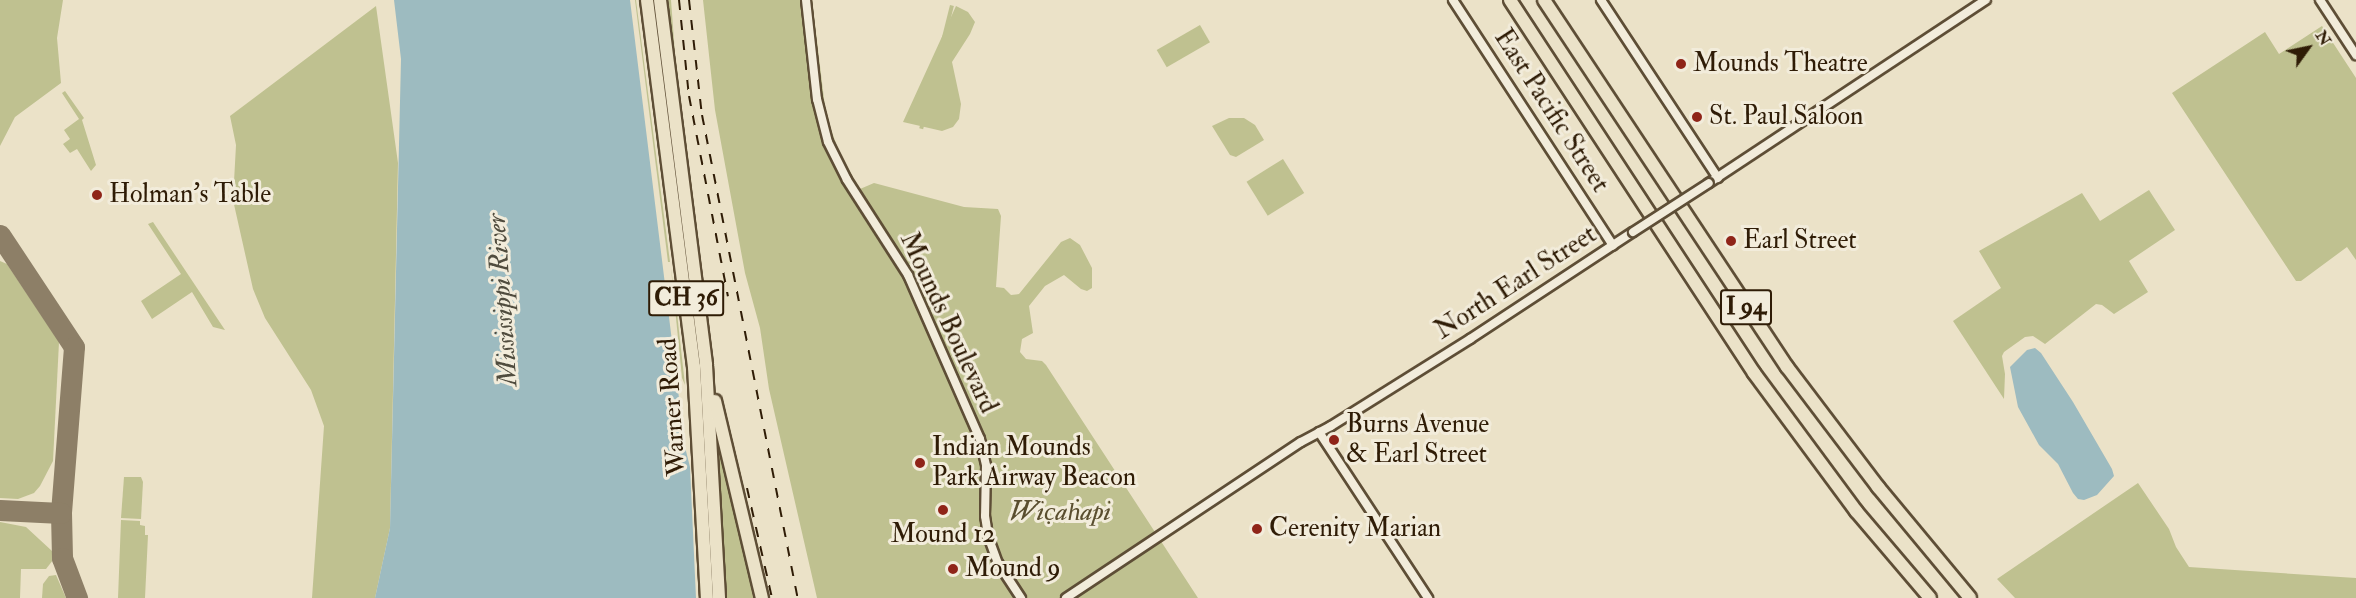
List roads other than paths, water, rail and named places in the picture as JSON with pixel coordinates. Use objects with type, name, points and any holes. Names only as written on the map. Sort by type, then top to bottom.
[{"type":"highway","name":"Warner Road","points":[[647,0],[694,367],[707,598]]},
{"type":"highway","name":"Warner Road","points":[[660,0],[704,346],[719,598]]},
{"type":"highway","name":"I 94","points":[[1510,0],[1754,373],[1856,511],[1930,598]]},
{"type":"highway","name":"I 94","points":[[1544,0],[1787,368],[1878,488],[1970,598]]},
{"type":"highway","points":[[704,346],[723,437],[762,598]]},
{"type":"street","name":"Mounds Boulevard","points":[[806,0],[817,99],[828,142],[843,173],[912,283],[980,439],[986,466],[985,516],[988,536],[998,563],[1021,598]]},
{"type":"street","name":"East Pacific Street","points":[[1453,0],[1613,245]]},
{"type":"street","points":[[1601,0],[1718,178]]},
{"type":"street","name":"North Earl Street","points":[[1066,598],[1319,432],[1467,341],[1718,178],[1986,0]]},
{"type":"street","points":[[2320,0],[2356,55]]},
{"type":"street","points":[[1319,432],[1428,598]]},
{"type":"water","name":"Mississippi River","points":[[394,0],[630,0],[685,447],[690,467],[696,598],[375,598],[390,528],[401,59]]},
{"type":"water","points":[[2035,348],[2041,353],[2073,402],[2112,469],[2114,476],[2097,495],[2084,500],[2078,499],[2073,493],[2058,464],[2039,445],[2018,407],[2010,367],[2027,350]]},
{"type":"railway","points":[[679,0],[689,96],[728,296]]},
{"type":"railway","points":[[689,0],[702,115],[798,598]]},
{"type":"railway","points":[[747,488],[772,598]]},
{"type":"place","name":"Mounds Theatre","points":[[1681,64]]},
{"type":"place","name":"St. Paul Saloon","points":[[1697,117]]},
{"type":"place","name":"Holman's Table","points":[[97,195]]},
{"type":"place","name":"Earl Street","points":[[1731,241]]},
{"type":"place","name":"Burns Avenue & Earl Street","points":[[1334,440]]},
{"type":"place","name":"Indian Mounds Park Airway Beacon","points":[[920,463]]},
{"type":"place","name":"Mound 12","points":[[943,510]]},
{"type":"place","name":"Cerenity Marian","points":[[1257,529]]},
{"type":"place","name":"Mound 9","points":[[953,569]]},
{"type":"park label","name":"Wic̣aḣapi","points":[[1060,513]]}]
